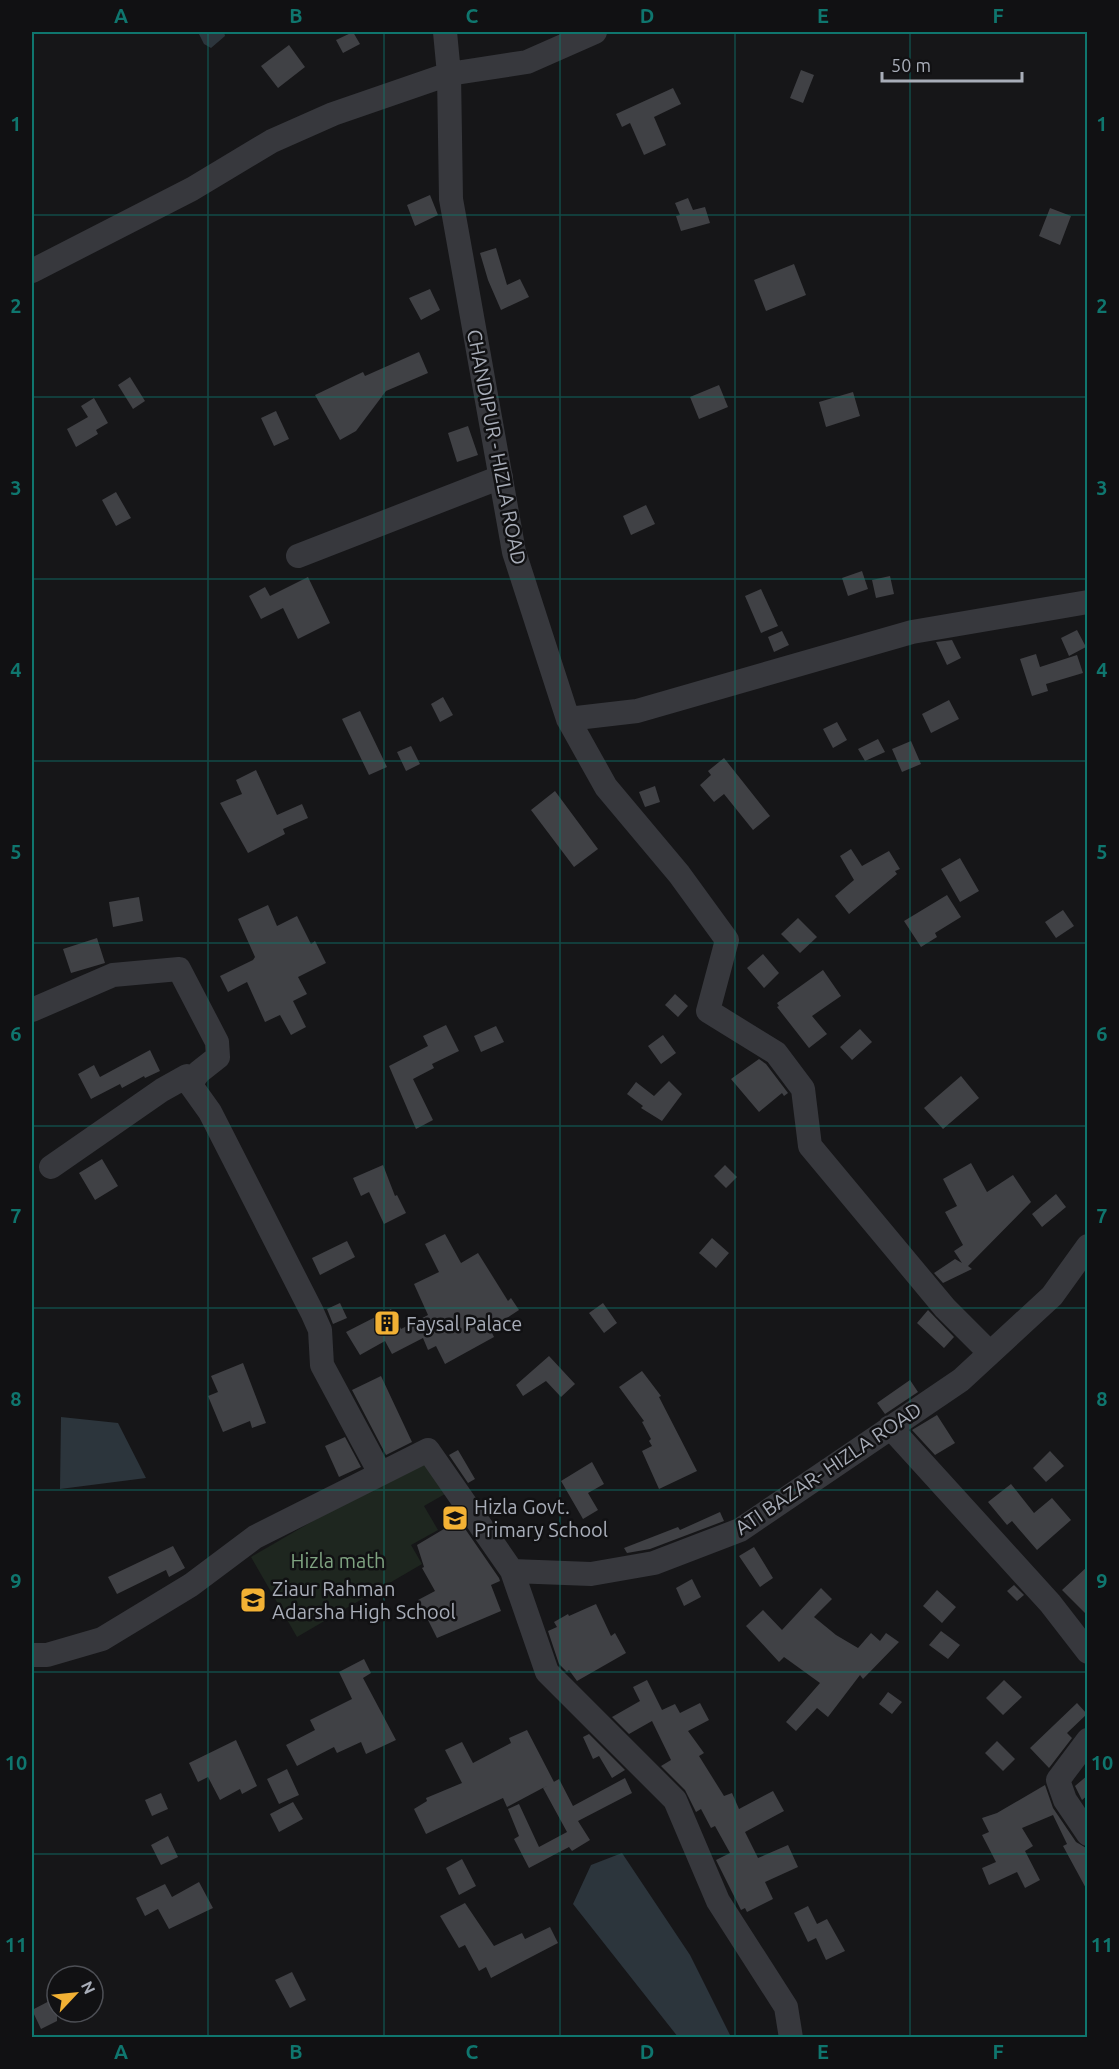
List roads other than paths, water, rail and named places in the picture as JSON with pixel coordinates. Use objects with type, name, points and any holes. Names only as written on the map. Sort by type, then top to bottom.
[{"type":"street","name":"CHANDIPUR - HIZLA ROAD","points":[[445,32],[449,74],[451,199],[514,552],[568,719],[606,788],[679,874],[727,940],[708,1011],[776,1053],[803,1089],[810,1146],[945,1308],[990,1353]]},
{"type":"street","points":[[32,271],[192,189],[272,141],[333,114],[449,74],[527,62],[595,32]]},
{"type":"street","points":[[298,556],[501,477]]},
{"type":"street","points":[[568,719],[637,711],[912,632],[1088,602]]},
{"type":"street","points":[[32,1010],[113,975],[179,969],[217,1042],[218,1057],[199,1072],[190,1084]]},
{"type":"street","points":[[51,1167],[162,1090],[188,1076],[190,1084],[210,1112],[312,1312],[320,1330],[322,1365],[381,1473]]},
{"type":"street","name":"ATI BAZAR- HIZLA ROAD","points":[[512,1571],[591,1574],[654,1563],[740,1530],[961,1380],[1052,1296],[1088,1246]]},
{"type":"street","points":[[890,1427],[1050,1603],[1088,1652]]},
{"type":"street","points":[[32,1654],[48,1655],[102,1639],[191,1585],[255,1537],[428,1450],[512,1571],[547,1672],[675,1800],[718,1900],[786,2007],[792,2037]]},
{"type":"street","points":[[1088,1740],[1058,1780],[1065,1800],[1088,1834]]},
{"type":"place","name":"Faysal Palace","points":[[387,1323]]},
{"type":"place","name":"Hizla Govt. Primary School","points":[[455,1518]]},
{"type":"place","name":"Ziaur Rahman Adarsha High School","points":[[253,1600]]},
{"type":"park label","name":"Hizla math","points":[[338,1560]]}]
